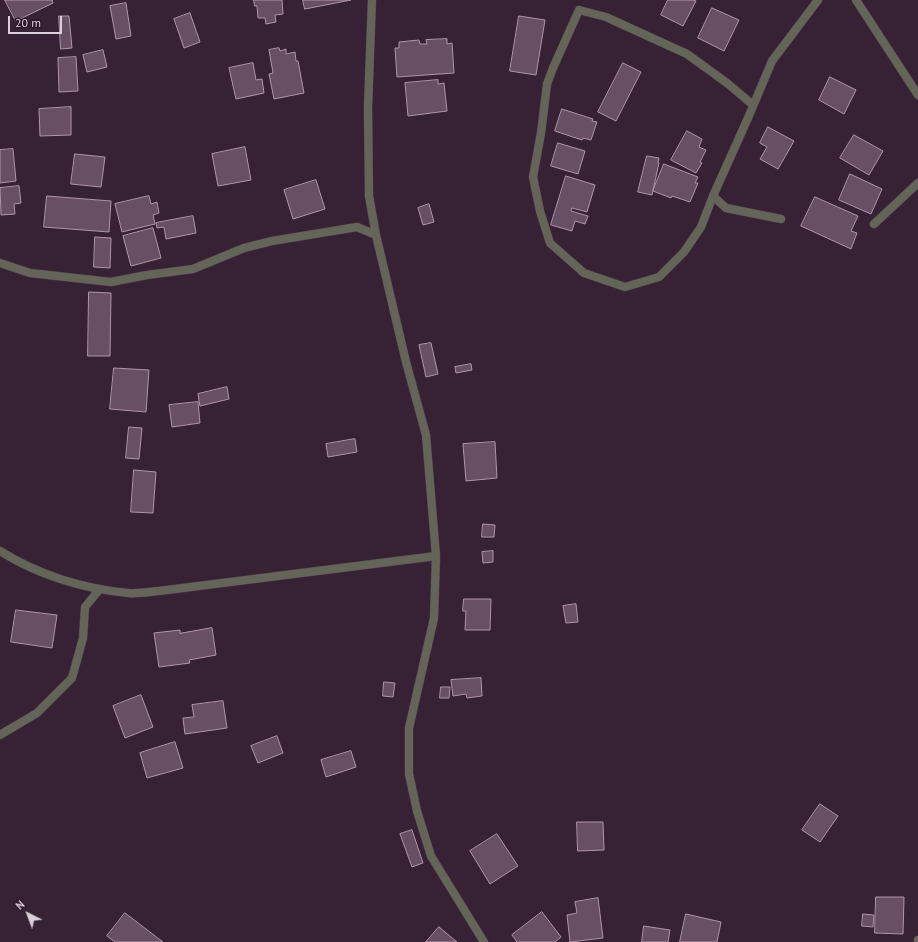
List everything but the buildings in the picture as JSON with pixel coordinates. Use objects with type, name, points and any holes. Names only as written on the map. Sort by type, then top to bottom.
[{"type":"street","points":[[372,0],[368,107],[369,196],[376,235],[406,362],[426,435],[436,556],[434,618],[409,728],[409,774],[417,811],[431,856],[484,942]]},
{"type":"street","points":[[753,105],[727,83],[687,54],[606,17],[579,10],[547,84],[541,133],[533,177],[540,211],[550,243],[584,273],[625,287],[659,277],[684,252],[701,228],[713,196],[753,105],[772,61],[818,0]]},
{"type":"street","points":[[856,0],[918,95]]},
{"type":"street","points":[[874,224],[918,183]]},
{"type":"street","points":[[713,196],[726,208],[781,219]]},
{"type":"street","points":[[0,263],[30,273],[111,282],[147,275],[193,269],[244,248],[272,241],[357,227],[376,235]]},
{"type":"street","points":[[0,551],[16,561],[50,576],[99,590],[130,593],[159,591],[436,556]]},
{"type":"street","points":[[0,735],[38,713],[72,678],[82,638],[85,607],[99,590]]}]
